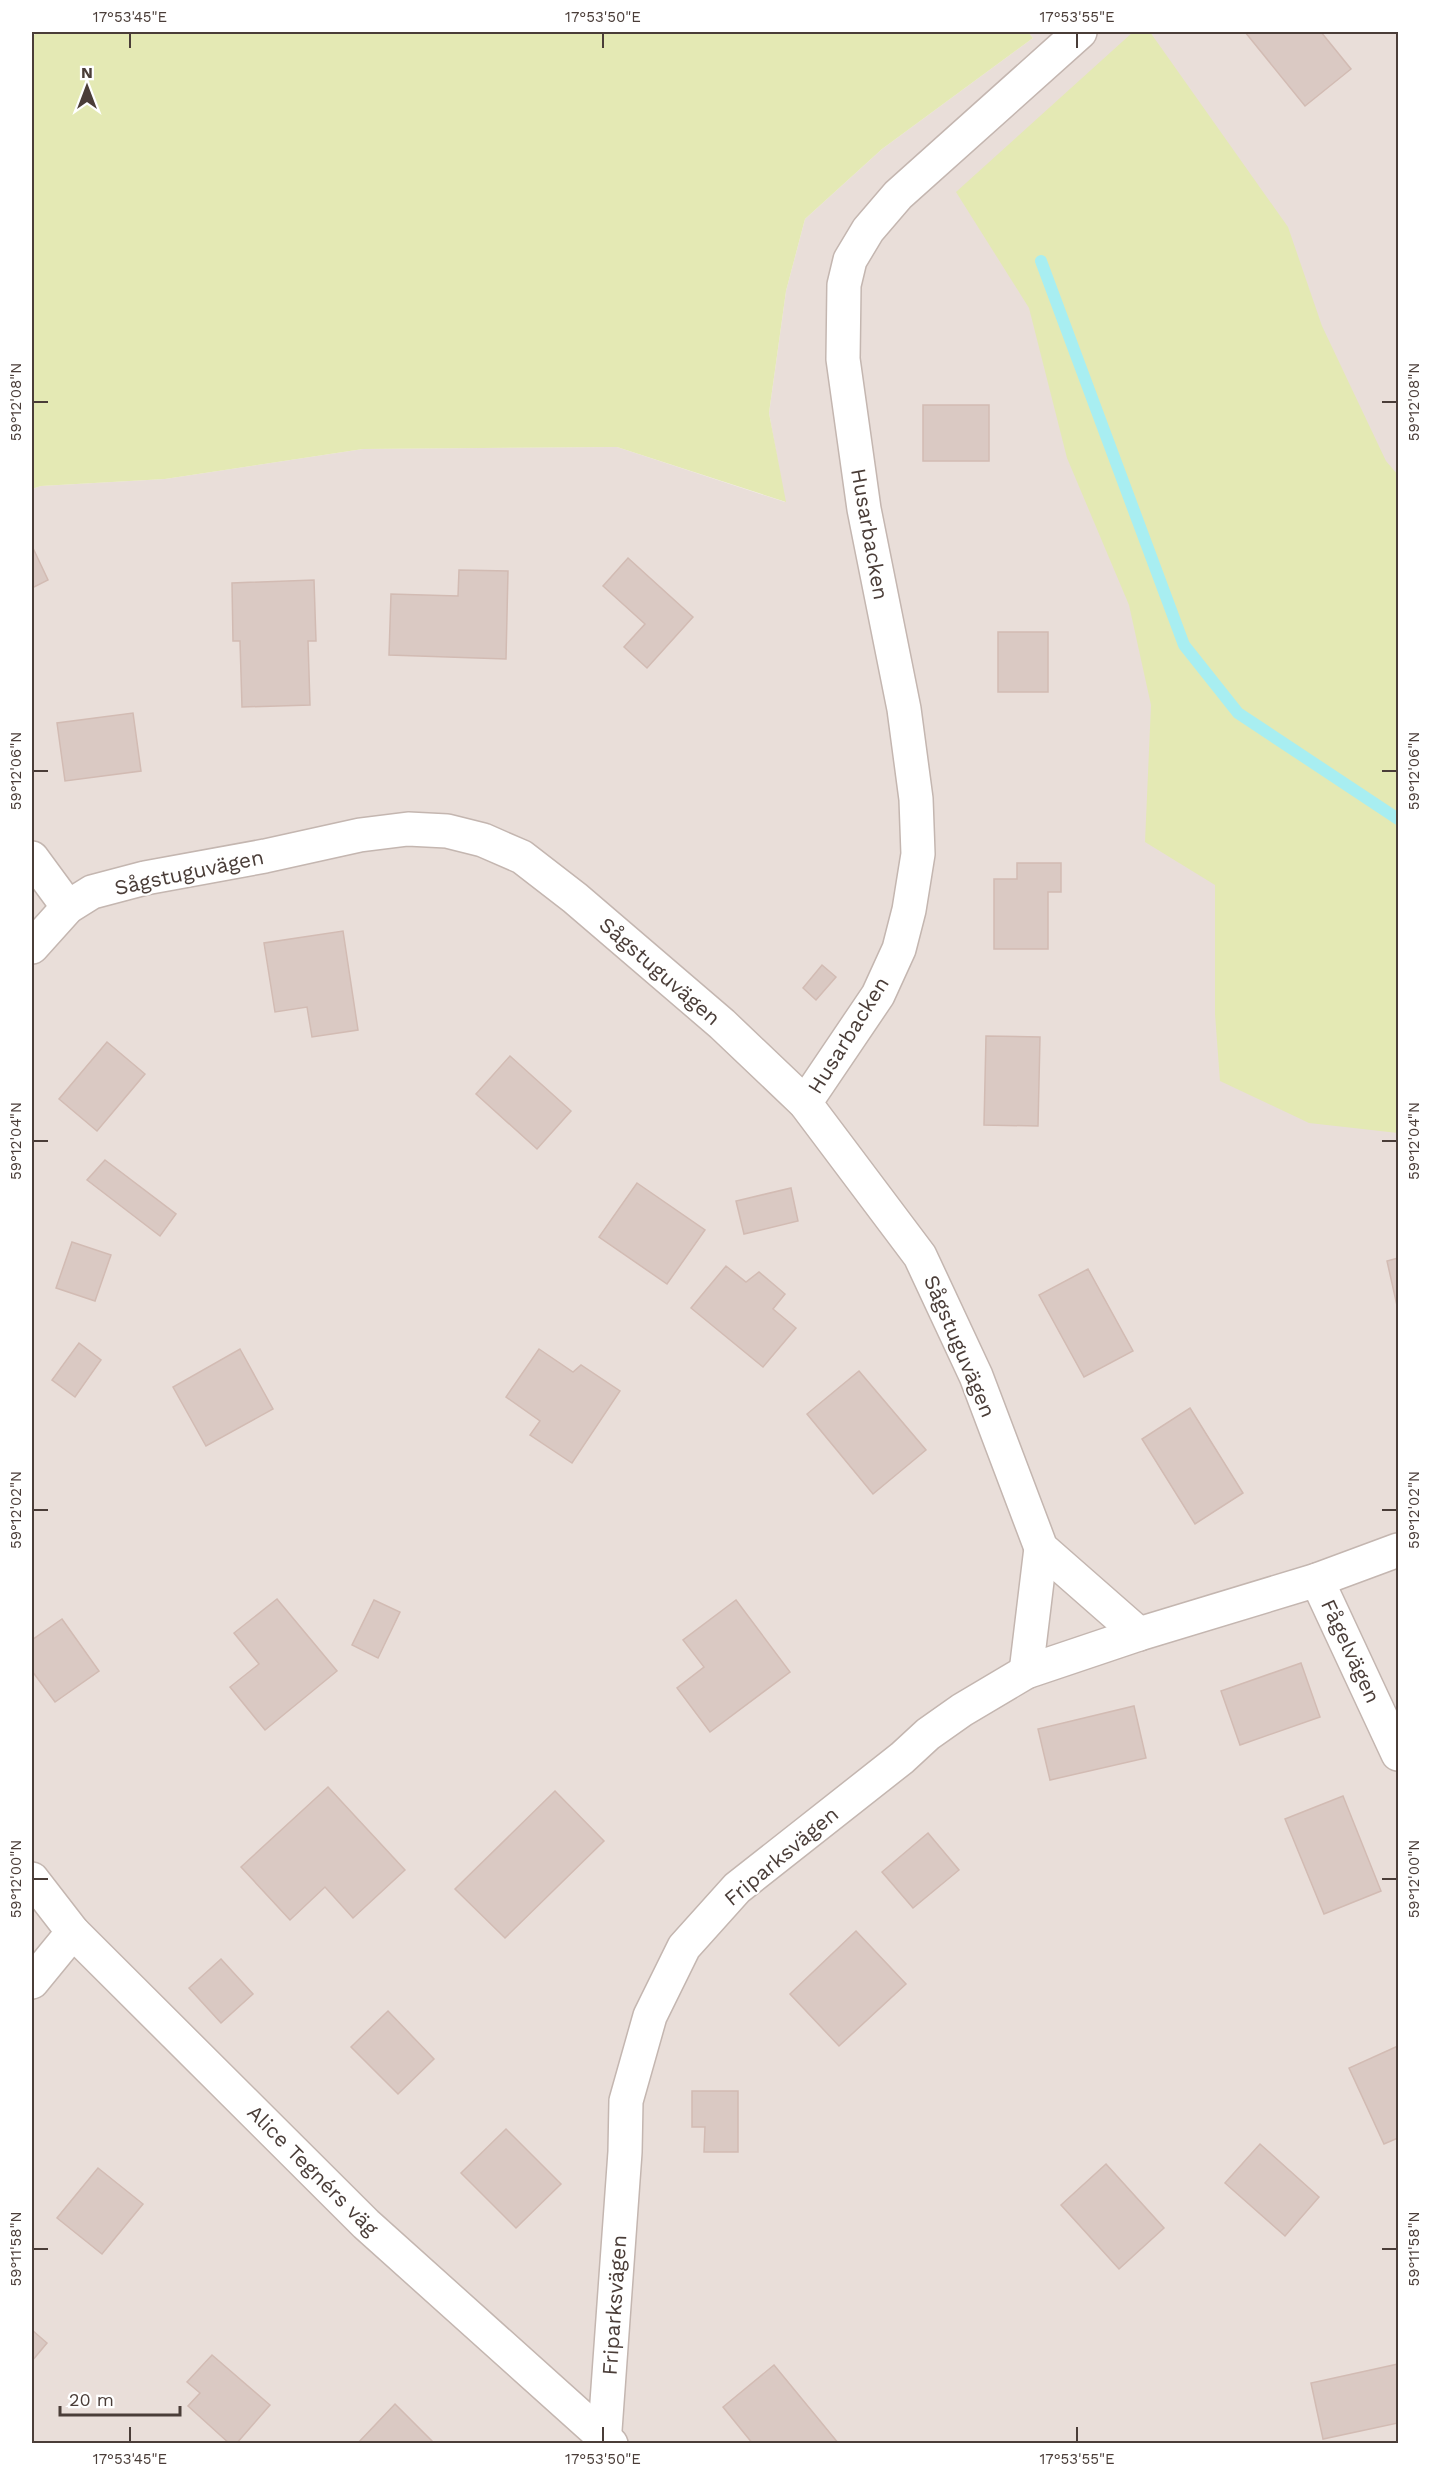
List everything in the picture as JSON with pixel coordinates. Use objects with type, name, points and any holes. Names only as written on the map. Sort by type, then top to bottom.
[{"type":"street","name":"Husarbacken","points":[[805,1103],[878,995],[899,949],[909,910],[918,854],[916,799],[904,709],[864,508],[843,359],[844,285],[850,260],[868,230],[898,195],[1080,32]]},
{"type":"street","name":"Sågstuguvägen","points":[[32,947],[68,907],[92,892],[146,878],[265,856],[360,835],[408,829],[447,831],[474,838],[522,857],[544,872],[722,1024],[805,1103],[921,1256],[976,1376],[1041,1548],[1026,1672]]},
{"type":"street","points":[[32,858],[68,907]]},
{"type":"street","name":"Sågstuguvägen","points":[[1041,1548],[1139,1634]]},
{"type":"street","points":[[1139,1634],[1317,1580],[1398,1550]]},
{"type":"street","name":"Fågelvägen","points":[[1317,1580],[1398,1754]]},
{"type":"street","name":"Friparksvägen","points":[[606,2442],[625,2152],[626,2101],[650,2016],[684,1947],[737,1888],[902,1758],[928,1734],[962,1710],[1026,1672],[1139,1634]]},
{"type":"street","name":"Alice Tegnérs väg","points":[[32,1879],[73,1932],[366,2224],[606,2442]]},
{"type":"street","points":[[32,1982],[73,1932]]},
{"type":"shaded area","points":[[1028,32],[1398,32],[1398,2443],[32,2443],[32,489],[41,486],[165,479],[363,449],[617,447],[785,502],[769,413],[786,291],[805,219],[882,149],[1033,38]]},
{"type":"green space","points":[[39,32],[1028,32],[1033,38],[882,149],[805,219],[786,291],[769,413],[786,502],[617,447],[363,449],[165,479],[41,486],[32,489],[32,36]]},
{"type":"green space","points":[[1133,32],[1150,32],[1288,227],[1322,326],[1386,461],[1398,475],[1398,1133],[1309,1123],[1220,1081],[1215,1014],[1215,885],[1145,842],[1151,705],[1129,605],[1067,458],[1029,308],[956,192]]},
{"type":"building","points":[[1245,32],[1321,32],[1351,69],[1305,106]]},
{"type":"building","points":[[923,405],[989,405],[989,461],[923,461]]},
{"type":"building","points":[[32,546],[48,580],[32,588]]},
{"type":"building","points":[[628,558],[693,617],[647,668],[624,647],[645,624],[603,586]]},
{"type":"building","points":[[459,570],[508,571],[506,659],[389,655],[391,594],[458,596]]},
{"type":"building","points":[[314,580],[316,641],[308,641],[310,705],[242,707],[240,641],[233,641],[232,583]]},
{"type":"building","points":[[998,632],[1048,632],[1048,692],[998,692]]},
{"type":"building","points":[[133,713],[141,771],[65,781],[57,723]]},
{"type":"building","points":[[1017,863],[1061,863],[1061,892],[1048,892],[1048,949],[994,949],[994,879],[1017,879]]},
{"type":"building","points":[[343,931],[358,1030],[312,1037],[307,1007],[275,1012],[264,943]]},
{"type":"building","points":[[822,965],[836,977],[816,1000],[803,988]]},
{"type":"building","points":[[986,1036],[1040,1037],[1038,1126],[984,1125]]},
{"type":"building","points":[[107,1042],[145,1074],[97,1131],[59,1099]]},
{"type":"building","points":[[510,1056],[571,1111],[537,1149],[476,1094]]},
{"type":"building","points":[[105,1160],[176,1214],[160,1236],[87,1180]]},
{"type":"building","points":[[637,1183],[705,1230],[667,1284],[599,1237]]},
{"type":"building","points":[[791,1188],[798,1221],[744,1234],[736,1201]]},
{"type":"building","points":[[72,1242],[111,1255],[95,1301],[56,1288]]},
{"type":"building","points":[[1398,1258],[1398,1310],[1387,1261]]},
{"type":"building","points":[[726,1266],[746,1282],[759,1272],[785,1294],[773,1309],[796,1328],[763,1367],[691,1308]]},
{"type":"building","points":[[1088,1269],[1133,1351],[1084,1377],[1039,1295]]},
{"type":"building","points":[[79,1343],[101,1360],[75,1397],[52,1380]]},
{"type":"building","points":[[240,1349],[273,1409],[206,1446],[173,1387]]},
{"type":"building","points":[[539,1349],[573,1372],[581,1365],[620,1391],[572,1463],[530,1435],[540,1421],[506,1397]]},
{"type":"building","points":[[859,1371],[926,1450],[873,1494],[807,1414]]},
{"type":"building","points":[[1190,1408],[1243,1493],[1195,1524],[1142,1439]]},
{"type":"building","points":[[277,1599],[337,1671],[265,1730],[230,1687],[259,1664],[234,1633]]},
{"type":"building","points":[[374,1600],[400,1612],[378,1658],[352,1645]]},
{"type":"building","points":[[736,1600],[790,1672],[710,1732],[677,1688],[704,1667],[683,1640]]},
{"type":"building","points":[[62,1619],[99,1671],[55,1702],[32,1671],[32,1640]]},
{"type":"building","points":[[1301,1663],[1320,1717],[1240,1745],[1221,1691]]},
{"type":"building","points":[[1134,1706],[1146,1758],[1050,1780],[1038,1729]]},
{"type":"building","points":[[328,1787],[405,1870],[353,1918],[325,1887],[290,1920],[241,1867]]},
{"type":"building","points":[[555,1791],[604,1841],[505,1938],[455,1889]]},
{"type":"building","points":[[1343,1796],[1381,1891],[1324,1914],[1285,1819]]},
{"type":"building","points":[[928,1833],[959,1870],[913,1908],[882,1872]]},
{"type":"building","points":[[856,1931],[906,1984],[839,2046],[790,1994]]},
{"type":"building","points":[[221,1959],[253,1994],[221,2023],[189,1988]]},
{"type":"building","points":[[388,2011],[434,2059],[398,2094],[351,2047]]},
{"type":"building","points":[[1398,2046],[1398,2138],[1384,2144],[1349,2068]]},
{"type":"building","points":[[692,2091],[738,2091],[738,2152],[704,2152],[705,2127],[692,2127]]},
{"type":"building","points":[[506,2129],[561,2184],[516,2228],[461,2173]]},
{"type":"building","points":[[1260,2144],[1319,2197],[1285,2236],[1225,2183]]},
{"type":"building","points":[[1106,2164],[1164,2228],[1119,2269],[1061,2205]]},
{"type":"building","points":[[98,2168],[143,2204],[102,2254],[57,2218]]},
{"type":"building","points":[[32,2330],[47,2343],[32,2361]]},
{"type":"building","points":[[212,2355],[270,2405],[236,2444],[230,2444],[188,2406],[200,2393],[187,2382]]},
{"type":"building","points":[[1398,2364],[1398,2423],[1323,2439],[1311,2383]]},
{"type":"building","points":[[774,2365],[839,2444],[753,2444],[723,2407]]},
{"type":"building","points":[[395,2404],[435,2444],[357,2444]]},
{"type":"waterway","points":[[1041,261],[1184,645],[1238,713],[1398,819]]}]
